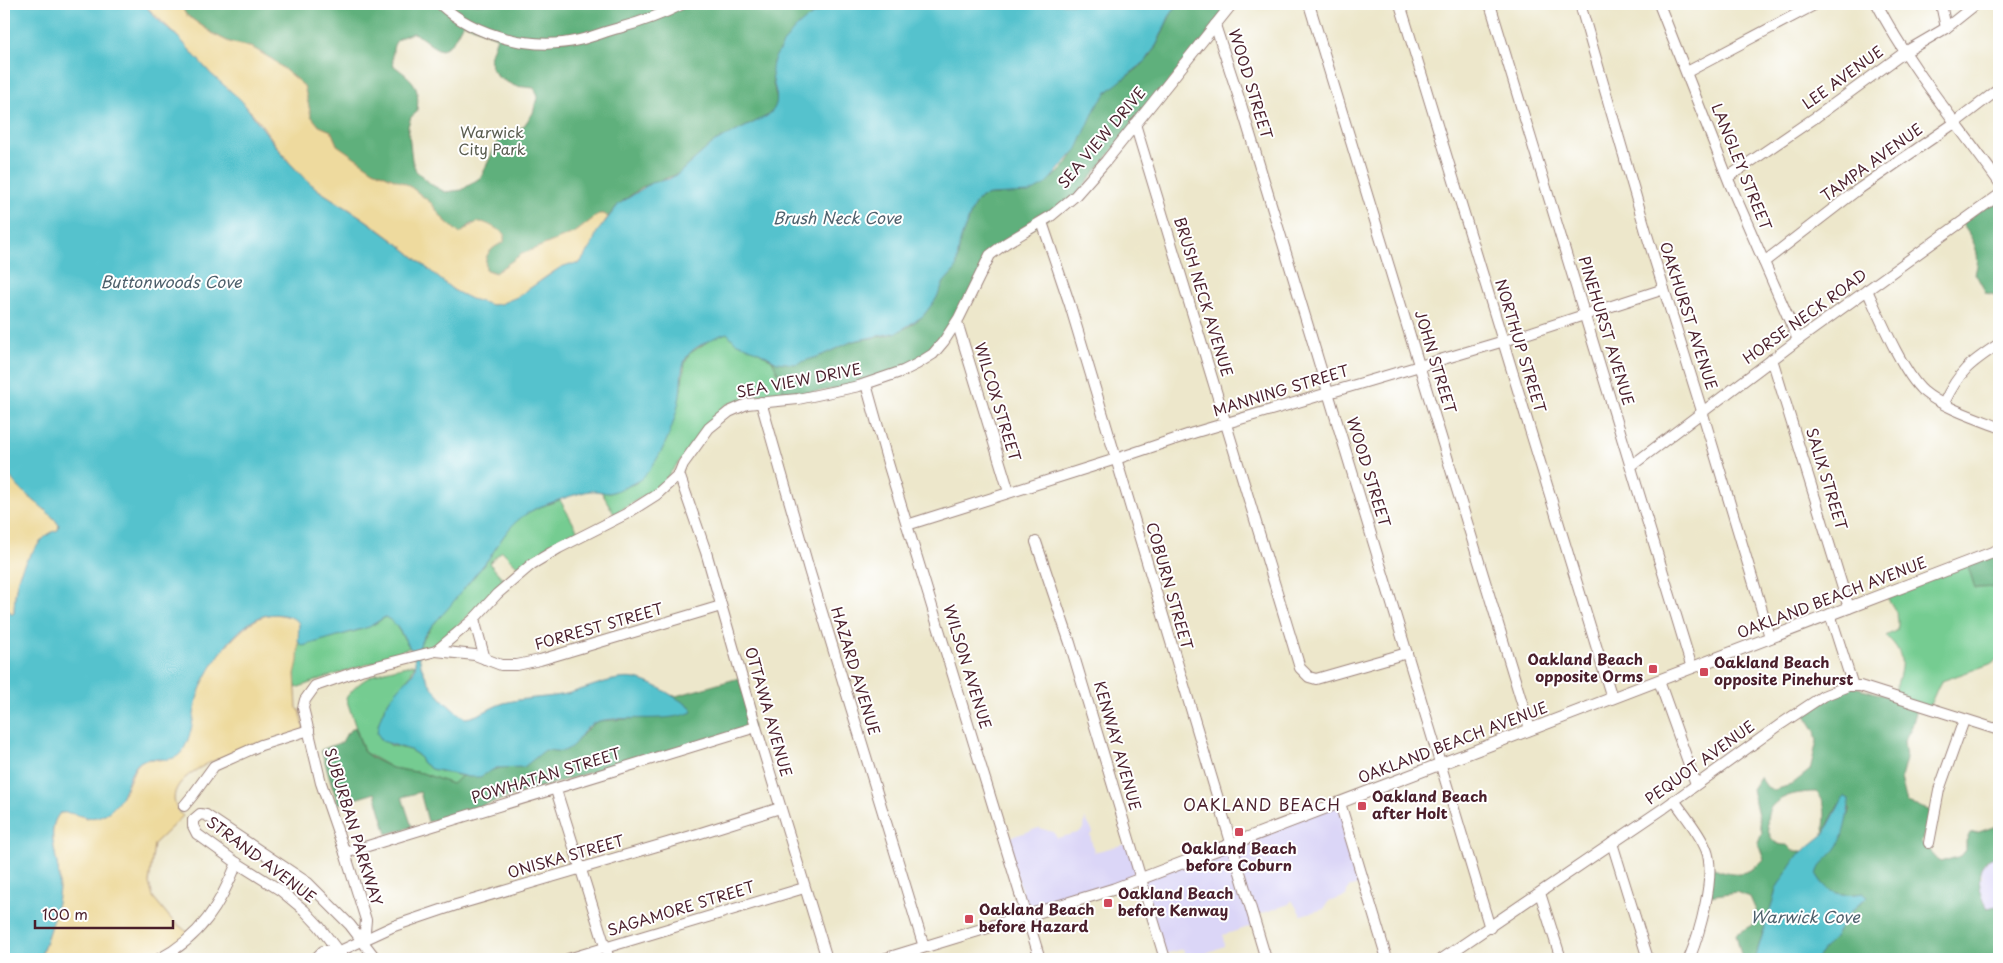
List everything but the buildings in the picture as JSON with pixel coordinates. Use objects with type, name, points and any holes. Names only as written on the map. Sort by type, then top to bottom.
[{"type":"street","points":[[440,4],[460,20],[478,29],[522,41],[547,44],[580,40],[632,25],[649,20],[684,4]]},
{"type":"street","name":"SEA VIEW DRIVE","points":[[308,730],[303,708],[307,694],[315,686],[361,670],[436,651],[474,619],[497,594],[532,564],[558,548],[638,507],[664,489],[679,474],[688,458],[717,420],[741,406],[761,402],[798,399],[866,384],[917,364],[933,354],[957,322],[990,255],[1001,246],[1061,209],[1074,196],[1102,166],[1232,4]]},
{"type":"street","name":"JOHN STREET","points":[[1310,4],[1530,729]]},
{"type":"street","name":"NORTHUP STREET","points":[[1400,4],[1612,698]]},
{"type":"street","name":"PINEHURST AVENUE","points":[[1490,4],[1692,668]]},
{"type":"street","name":"OAKHURST AVENUE","points":[[1580,4],[1770,637]]},
{"type":"street","name":"LANGLEY STREET","points":[[1659,4],[1728,177],[1798,340]]},
{"type":"street","points":[[1687,72],[1816,4]]},
{"type":"street","points":[[1877,4],[1905,52],[1999,182]]},
{"type":"street","points":[[1941,4],[1946,28]]},
{"type":"street","name":"LEE AVENUE","points":[[1728,177],[1816,117],[1905,52],[1946,28],[1976,4]]},
{"type":"street","name":"WOOD STREET","points":[[1216,25],[1490,928]]},
{"type":"street","name":"TAMPA AVENUE","points":[[1764,262],[1856,191],[1956,122],[1999,89]]},
{"type":"street","name":"BRUSH NECK AVENUE","points":[[1135,124],[1300,668],[1309,677],[1316,679],[1407,653]]},
{"type":"street","name":"HORSE NECK ROAD","points":[[1631,466],[1772,359],[1999,195]]},
{"type":"street","name":"COBURN STREET","points":[[1042,222],[1070,305],[1230,845],[1266,959]]},
{"type":"street","name":"MANNING STREET","points":[[907,525],[1226,423],[1504,341],[1664,289]]},
{"type":"street","points":[[1867,290],[1891,340],[1912,378],[1922,390],[1965,414],[1999,427]]},
{"type":"street","name":"WILCOX STREET","points":[[957,322],[1009,492]]},
{"type":"street","points":[[1944,403],[1953,385],[1964,370],[1999,344]]},
{"type":"street","name":"SALIX STREET","points":[[1772,359],[1849,608]]},
{"type":"street","name":"WILSON AVENUE","points":[[866,384],[907,525],[1040,959]]},
{"type":"street","name":"HAZARD AVENUE","points":[[761,402],[810,573],[924,948]]},
{"type":"street","name":"OTTAWA AVENUE","points":[[679,474],[691,504],[780,808],[827,959]]},
{"type":"street","name":"KENWAY AVENUE","points":[[1036,542],[1070,642],[1165,959]]},
{"type":"street","name":"OAKLAND BEACH AVENUE","points":[[885,959],[1082,900],[1142,879],[1999,550]]},
{"type":"street","name":"FORREST STREET","points":[[436,651],[464,653],[501,665],[517,665],[540,660],[721,606]]},
{"type":"street","points":[[1830,614],[1853,686],[1860,686],[1964,720],[1996,727]]},
{"type":"street","points":[[474,619],[484,659]]},
{"type":"street","points":[[1659,681],[1696,784]]},
{"type":"street","name":"PEQUOT AVENUE","points":[[1442,959],[1456,956],[1490,928],[1823,696],[1848,686],[1853,686]]},
{"type":"street","points":[[1929,843],[1939,790],[1964,720]]},
{"type":"street","name":"POWHATAN STREET","points":[[346,853],[756,727]]},
{"type":"street","points":[[184,806],[214,766],[261,745],[308,730]]},
{"type":"street","name":"SUBURBAN PARKWAY","points":[[308,730],[321,783],[346,853],[366,920],[364,942]]},
{"type":"street","points":[[556,790],[608,959]]},
{"type":"street","points":[[1674,800],[1707,850],[1710,863],[1706,899],[1689,959]]},
{"type":"street","points":[[1340,803],[1387,959]]},
{"type":"street","name":"ONISKA STREET","points":[[315,959],[323,951],[342,955],[394,926],[412,920],[780,808]]},
{"type":"street","name":"STRAND AVENUE","points":[[342,955],[319,926],[292,899],[237,863],[198,834],[193,826],[193,820],[200,814],[206,815],[308,883],[364,942]]},
{"type":"street","points":[[1612,844],[1648,959]]},
{"type":"street","points":[[159,959],[171,953],[194,936],[205,923],[223,896],[237,863]]},
{"type":"street","name":"SAGAMORE STREET","points":[[568,959],[804,888]]},
{"type":"street","points":[[1540,893],[1561,959]]},
{"type":"street","points":[[364,942],[376,959]]},
{"type":"shaded area","points":[[1339,804],[1364,883],[1348,888],[1346,896],[1328,902],[1324,909],[1301,915],[1292,900],[1289,904],[1254,916],[1255,925],[1223,935],[1224,946],[1206,953],[1205,958],[1201,959],[1188,959],[1183,949],[1164,954],[1143,881],[1029,915],[1005,839],[1039,828],[1053,832],[1057,838],[1077,833],[1084,829],[1085,818],[1093,832],[1090,835],[1094,852],[1130,843],[1143,878]]},
{"type":"shaded area","points":[[1999,856],[1999,911],[1996,906],[1988,908],[1984,903],[1979,882],[1981,877],[1980,870],[1983,864],[1991,858]]},
{"type":"green space","name":"Warwick City Park","points":[[180,4],[848,4],[821,9],[788,37],[773,62],[773,82],[777,101],[775,110],[767,116],[713,143],[678,174],[642,187],[619,204],[608,217],[604,214],[599,214],[576,232],[522,254],[495,273],[486,269],[487,255],[492,249],[504,242],[472,223],[460,234],[443,219],[431,203],[408,185],[373,170],[337,145],[331,131],[319,126],[311,116],[304,86],[273,60],[253,48],[229,42],[215,35],[186,15]],"holes":[[[463,23],[497,37],[490,57],[492,69],[499,78],[515,86],[534,88],[538,95],[533,113],[523,127],[509,132],[497,143],[481,177],[462,190],[445,192],[432,185],[416,171],[412,160],[408,126],[411,117],[417,112],[416,89],[411,80],[393,65],[393,48],[397,40],[413,33],[442,50],[452,43]]]},
{"type":"green space","points":[[1178,4],[1233,4],[1068,205],[991,256],[957,323],[925,360],[866,384],[783,397],[783,383],[772,360],[777,362],[820,356],[853,341],[889,335],[908,327],[923,316],[936,299],[944,282],[956,269],[960,241],[974,205],[981,197],[998,195],[1042,182],[1053,177],[1061,170],[1078,144],[1096,106],[1108,91],[1141,66],[1152,54],[1169,18]]},
{"type":"green space","points":[[1999,196],[1999,296],[1986,293],[1975,273],[1977,253],[1970,235],[1962,224]]},
{"type":"green space","points":[[727,333],[772,360],[783,383],[783,397],[757,395],[725,405],[663,482],[654,490],[614,514],[601,491],[610,493],[636,483],[673,420],[685,363],[689,354],[716,336]]},
{"type":"green space","points":[[560,500],[579,533],[520,569],[502,551],[489,563],[505,581],[431,648],[420,652],[420,643],[432,626],[487,561],[508,529],[521,516]]},
{"type":"green space","points":[[1999,550],[1999,587],[1975,588],[1967,563]]},
{"type":"green space","points":[[1967,563],[1975,588],[1999,587],[1999,658],[1990,664],[1942,681],[1929,707],[1894,695],[1901,663],[1898,650],[1886,636],[1897,630],[1898,620],[1896,612],[1886,596]]},
{"type":"green space","points":[[385,617],[393,621],[410,648],[402,650],[400,654],[296,688],[295,674],[298,642],[333,637],[356,631]]},
{"type":"green space","points":[[415,664],[410,676],[385,706],[378,725],[390,745],[410,750],[418,755],[423,763],[431,769],[462,776],[452,784],[422,773],[392,768],[364,752],[346,698],[353,689],[368,677]]},
{"type":"green space","points":[[739,678],[753,728],[601,769],[428,822],[420,792],[402,797],[412,827],[387,834],[375,793],[338,804],[321,750],[342,742],[347,733],[355,727],[364,752],[372,758],[392,768],[422,773],[452,784],[462,776],[469,777],[506,766],[524,767],[544,750],[557,751],[569,748],[598,721],[656,717],[691,707],[669,695],[676,696]]},
{"type":"green space","points":[[1852,686],[1918,705],[1912,726],[1904,741],[1906,759],[1901,778],[1907,803],[1932,811],[1921,842],[1940,862],[1961,856],[1966,850],[1966,841],[1970,833],[1996,826],[1999,820],[1999,856],[1990,859],[1984,864],[1980,870],[1979,881],[1983,899],[1988,908],[1996,906],[1999,911],[1999,959],[1816,959],[1835,936],[1848,914],[1863,901],[1864,893],[1836,893],[1826,887],[1817,875],[1819,866],[1838,846],[1850,808],[1839,804],[1823,834],[1824,806],[1816,792],[1787,796],[1776,802],[1769,810],[1767,821],[1771,838],[1779,844],[1787,845],[1793,851],[1802,851],[1777,887],[1755,959],[1742,959],[1736,934],[1752,925],[1757,913],[1750,897],[1737,892],[1708,896],[1711,867],[1726,872],[1739,873],[1751,869],[1764,859],[1758,843],[1762,833],[1752,789],[1760,777],[1767,787],[1774,790],[1791,785],[1810,770],[1817,741],[1815,731],[1803,712]]},
{"type":"sand","points":[[144,4],[180,4],[186,15],[215,35],[229,42],[253,48],[273,60],[304,86],[311,116],[319,126],[331,131],[337,145],[373,170],[408,185],[431,203],[443,219],[460,234],[472,225],[481,222],[504,233],[504,242],[492,249],[487,256],[486,270],[495,273],[522,254],[576,232],[599,214],[604,214],[608,217],[579,264],[556,270],[525,293],[503,304],[492,305],[466,297],[443,282],[378,229],[305,179],[291,164],[253,114],[212,75],[175,34]]},
{"type":"sand","points":[[4,463],[6,470],[33,500],[48,510],[59,525],[58,530],[50,533],[42,540],[20,572],[15,595],[14,613],[12,614],[4,605]]},
{"type":"sand","points":[[274,614],[293,617],[299,623],[298,661],[295,674],[297,708],[300,711],[305,734],[248,748],[224,757],[202,767],[185,778],[175,792],[176,807],[183,816],[154,844],[149,883],[153,897],[172,920],[190,934],[159,959],[40,959],[59,890],[53,836],[55,820],[60,813],[70,812],[87,818],[105,813],[124,794],[135,768],[141,761],[160,760],[185,746],[197,697],[213,663],[231,641],[246,627],[259,618]]},
{"type":"water","name":"Brush Neck Cove","points":[[4,4],[144,4],[156,18],[179,38],[211,74],[241,100],[286,159],[305,179],[321,192],[361,217],[401,246],[453,290],[471,299],[492,305],[517,297],[561,267],[579,264],[590,249],[597,232],[619,204],[651,183],[669,179],[678,174],[713,143],[767,116],[773,110],[777,98],[772,78],[775,57],[793,31],[817,13],[848,4],[1178,4],[1146,61],[1108,91],[1096,107],[1077,149],[1044,185],[1029,193],[981,197],[974,205],[960,241],[956,269],[944,282],[936,299],[923,316],[898,332],[853,341],[820,356],[795,364],[777,362],[735,342],[727,333],[696,348],[685,359],[678,406],[667,439],[657,460],[643,477],[632,484],[609,493],[586,492],[541,506],[526,514],[504,535],[488,559],[429,630],[420,645],[419,656],[421,666],[432,687],[448,705],[465,718],[475,716],[504,703],[561,695],[610,681],[630,678],[647,682],[660,688],[691,707],[692,712],[671,717],[599,721],[588,727],[573,745],[564,751],[545,750],[524,767],[496,768],[480,777],[469,777],[431,769],[423,763],[418,755],[410,750],[382,741],[377,733],[380,720],[388,702],[415,668],[412,651],[396,625],[385,617],[369,627],[303,646],[298,642],[299,623],[284,615],[267,615],[245,626],[215,662],[201,688],[190,735],[180,754],[171,759],[150,759],[140,762],[131,774],[115,807],[107,813],[92,818],[70,813],[60,813],[55,820],[53,828],[59,890],[40,959],[4,959],[4,605],[12,614],[14,613],[16,587],[20,572],[42,540],[50,533],[58,530],[59,525],[14,482],[4,463]]},
{"type":"water","name":"Warwick Cove","points":[[1844,796],[1849,799],[1849,803],[1842,837],[1835,850],[1818,870],[1817,875],[1831,891],[1843,894],[1864,893],[1868,896],[1848,914],[1835,936],[1816,959],[1755,959],[1777,887],[1798,855],[1824,834]]},
{"type":"place","name":"Oakland Beach opposite Orms","points":[[1653,669]]},
{"type":"place","name":"Oakland Beach opposite Pinehurst","points":[[1704,672]]},
{"type":"place","name":"Oakland Beach after Holt","points":[[1362,806]]},
{"type":"place","name":"Oakland Beach before Coburn","points":[[1239,832]]},
{"type":"place","name":"Oakland Beach before Kenway","points":[[1108,903]]},
{"type":"place","name":"Oakland Beach before Hazard","points":[[969,919]]},
{"type":"district","name":"OAKLAND BEACH","points":[[1262,805]]},
{"type":"water label","name":"Buttonwoods Cove","points":[[171,282]]}]
